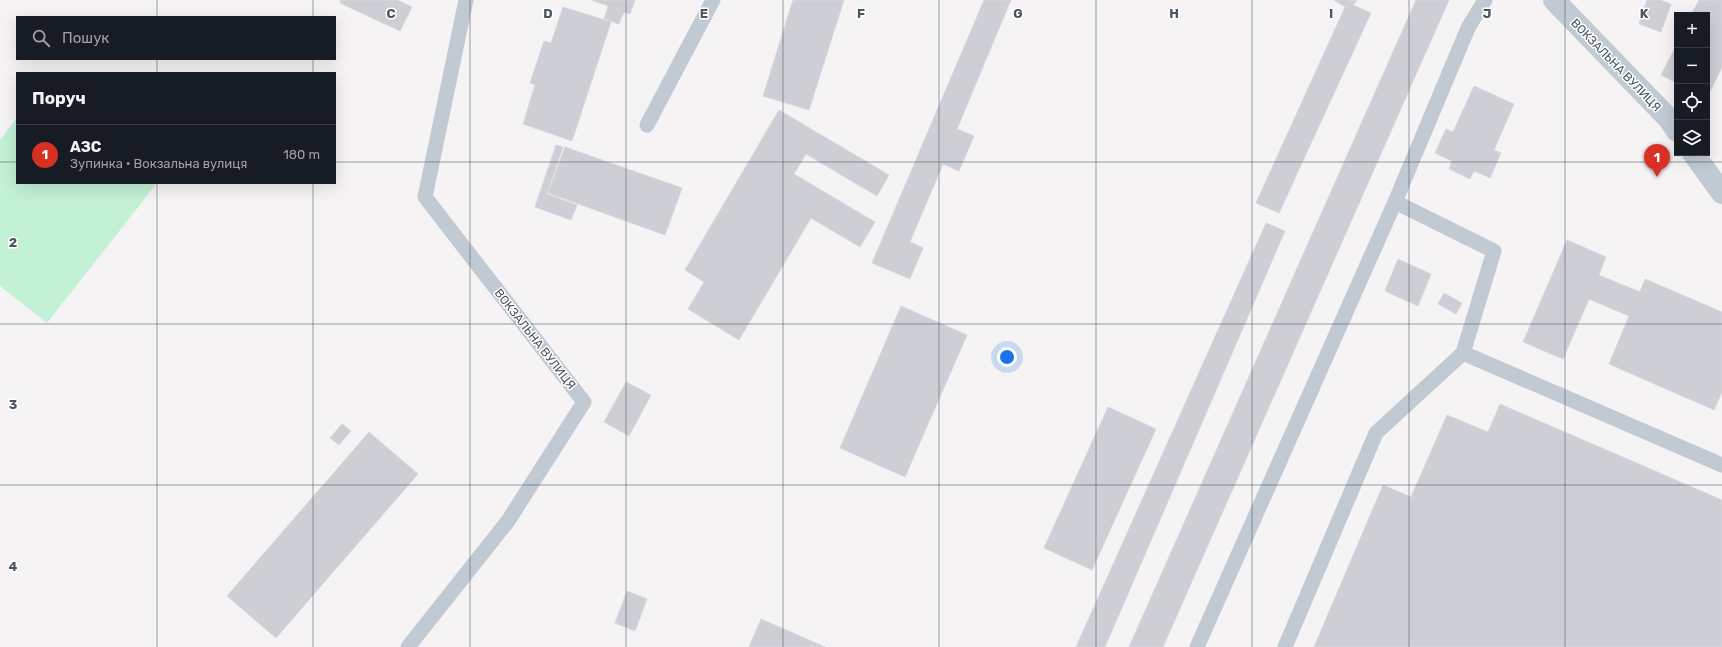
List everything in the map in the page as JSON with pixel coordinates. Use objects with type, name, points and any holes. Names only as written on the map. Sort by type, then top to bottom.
[{"type":"street","name":"ВОКЗАЛЬНА ВУЛИЦЯ","points":[[1554,0],[1669,119],[1674,126]]},
{"type":"street","points":[[1695,156],[1722,193]]},
{"type":"lane","name":"ВОКЗАЛЬНА ВУЛИЦЯ","points":[[408,647],[508,521],[584,402],[425,197],[466,0]]},
{"type":"lane","points":[[647,125],[713,0]]},
{"type":"lane","points":[[1197,647],[1395,202],[1468,28],[1485,0]]},
{"type":"lane","points":[[1285,647],[1376,434],[1463,354],[1494,251],[1395,202]]},
{"type":"lane","points":[[1463,354],[1722,465]]},
{"type":"green space","points":[[16,119],[16,184],[156,184],[47,323],[0,286],[0,140]]},
{"type":"building","points":[[341,0],[397,0],[412,7],[400,31],[340,3]]},
{"type":"building","points":[[591,0],[635,0],[630,14],[624,12],[619,24],[604,19],[608,6]]},
{"type":"building","points":[[793,0],[844,0],[809,110],[763,96]]},
{"type":"building","points":[[984,0],[1011,0],[957,129],[974,136],[959,171],[943,164],[910,242],[923,248],[910,279],[872,263]]},
{"type":"building","points":[[1334,0],[1357,0],[1353,5],[1371,13],[1279,213],[1256,203],[1345,7]]},
{"type":"building","points":[[1416,0],[1449,0],[1163,647],[1129,647]]},
{"type":"building","points":[[1647,0],[1660,0],[1671,4],[1661,32],[1639,24]]},
{"type":"building","points":[[1699,0],[1722,0],[1722,67],[1710,92],[1710,12],[1693,12]]},
{"type":"building","points":[[563,7],[611,22],[572,141],[523,124],[535,85],[530,83],[544,41],[551,43]]},
{"type":"building","points":[[1674,50],[1674,82],[1661,75]]},
{"type":"building","points":[[1474,86],[1514,104],[1494,150],[1501,153],[1490,178],[1474,171],[1470,179],[1449,169],[1452,161],[1435,153],[1446,129],[1453,132]]},
{"type":"building","points":[[779,110],[889,175],[877,196],[806,154],[794,174],[875,222],[860,247],[811,218],[739,340],[688,309],[704,282],[685,270]]},
{"type":"building","points":[[556,145],[563,147],[547,194],[577,205],[571,220],[535,207]]},
{"type":"building","points":[[565,147],[682,188],[665,235],[548,193]]},
{"type":"building","points":[[1266,223],[1285,231],[1105,647],[1076,647]]},
{"type":"building","points":[[1567,240],[1606,257],[1599,275],[1640,292],[1645,279],[1722,312],[1722,392],[1714,410],[1609,364],[1629,316],[1589,299],[1563,359],[1523,342]]},
{"type":"building","points":[[1398,259],[1431,274],[1418,306],[1385,291]]},
{"type":"building","points":[[1444,293],[1462,303],[1456,314],[1438,304]]},
{"type":"building","points":[[901,306],[967,335],[905,477],[840,448]]},
{"type":"building","points":[[626,382],[651,395],[629,436],[604,422]]},
{"type":"building","points":[[1500,404],[1722,500],[1722,647],[1314,647],[1383,485],[1411,497],[1447,415],[1488,432]]},
{"type":"building","points":[[1108,407],[1156,429],[1092,570],[1044,548]]},
{"type":"building","points":[[342,424],[351,431],[339,445],[330,438]]},
{"type":"building","points":[[369,432],[418,474],[276,638],[227,596]]},
{"type":"building","points":[[627,591],[647,599],[635,631],[615,623]]},
{"type":"building","points":[[761,619],[825,647],[749,647]]},
{"type":"place","name":"АЗС","points":[[1657,177]]}]
